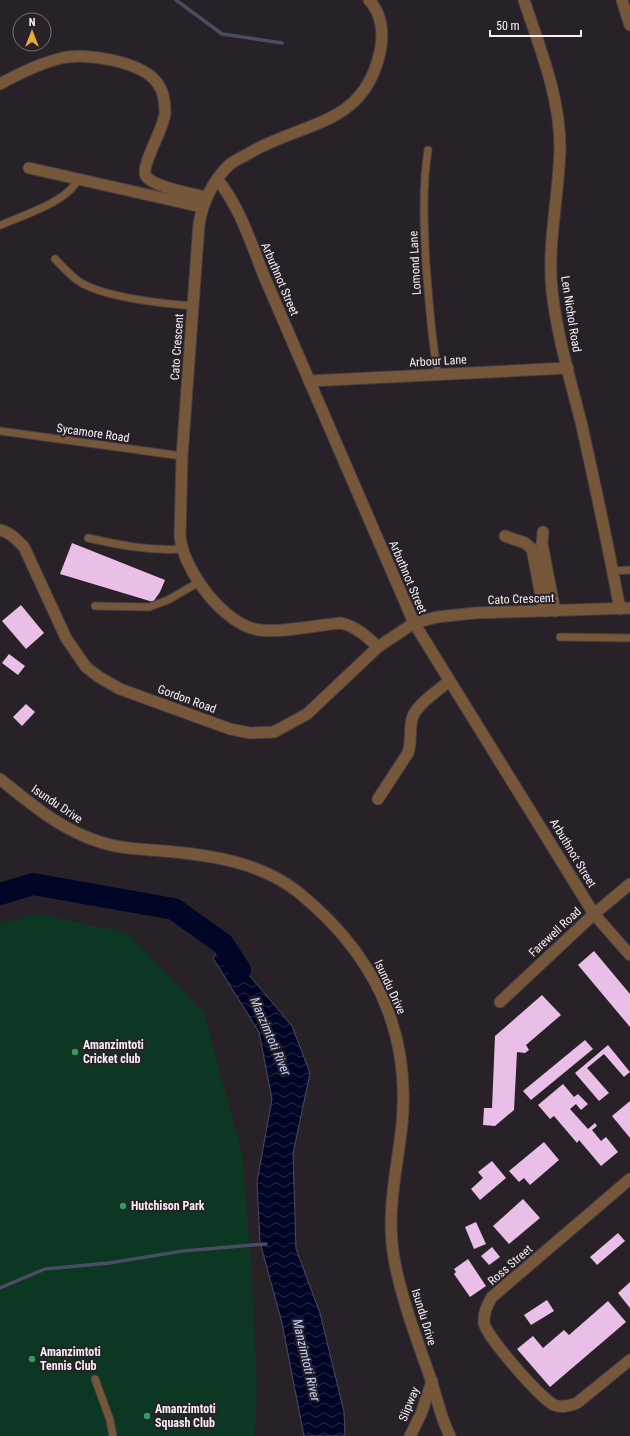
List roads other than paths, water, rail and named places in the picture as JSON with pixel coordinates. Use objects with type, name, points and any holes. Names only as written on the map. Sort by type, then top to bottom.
[{"type":"street","name":"Cato Crescent","points":[[370,0],[374,5],[383,32],[376,67],[362,95],[344,110],[324,121],[262,146],[230,164],[217,179],[204,202],[199,224],[182,456],[182,549],[192,572],[199,582],[212,598],[239,622],[259,630],[287,629],[341,623],[352,626],[362,632],[378,648]]},
{"type":"street","name":"Len Nichol Road","points":[[524,0],[551,83],[559,129],[560,149],[551,261],[553,298],[601,508],[613,571],[625,609]]},
{"type":"street","points":[[622,0],[630,25]]},
{"type":"street","points":[[0,84],[37,65],[64,57],[109,59],[144,70],[158,83],[163,95],[165,113],[162,129],[146,163],[146,176],[150,180],[204,202]]},
{"type":"street","points":[[29,168],[78,179],[204,202]]},
{"type":"street","name":"Arbuthnot Street","points":[[217,179],[234,204],[414,623],[594,914],[630,955]]},
{"type":"street","name":"Arbour Lane","points":[[309,381],[568,368]]},
{"type":"street","name":"Gordon Road","points":[[0,530],[6,531],[24,547],[66,638],[86,667],[99,677],[120,689],[230,729],[250,733],[274,732],[292,723],[307,714],[378,648],[414,623]]},
{"type":"street","points":[[543,532],[542,544],[550,611]]},
{"type":"street","points":[[505,536],[525,542],[532,549],[550,611]]},
{"type":"street","name":"Cato Crescent","points":[[414,623],[437,618],[475,613],[625,609]]},
{"type":"street","points":[[378,799],[408,753],[410,746],[412,717],[416,711],[449,681]]},
{"type":"street","name":"Isundu Drive","points":[[0,779],[42,812],[82,836],[118,847],[190,853],[234,861],[269,874],[292,888],[328,917],[346,937],[362,959],[388,1009],[402,1062],[402,1123],[392,1205],[392,1243],[398,1275],[415,1334],[450,1436]]},
{"type":"street","name":"Farewell Road","points":[[500,1002],[594,914],[630,884]]},
{"type":"street","name":"Ross Street","points":[[630,1179],[492,1297],[485,1311],[484,1323],[489,1336],[540,1395],[552,1404],[559,1406],[570,1406],[577,1403],[630,1360]]},
{"type":"street","name":"Slipway","points":[[410,1436],[421,1414],[432,1382]]},
{"type":"lane","name":"Lomond Lane","points":[[428,150],[424,188],[424,231],[431,334],[438,374]]},
{"type":"lane","points":[[1,225],[57,200],[69,192],[78,179]]},
{"type":"lane","points":[[55,259],[78,281],[91,288],[147,301],[194,306]]},
{"type":"lane","name":"Sycamore Road","points":[[0,431],[182,456]]},
{"type":"lane","points":[[88,538],[135,548],[182,549]]},
{"type":"lane","points":[[613,571],[630,570]]},
{"type":"lane","points":[[95,606],[149,607],[168,600],[199,582]]},
{"type":"lane","points":[[560,637],[630,638]]},
{"type":"lane","points":[[94,1379],[110,1420],[113,1436]]},
{"type":"water","points":[[223,944],[292,1026],[310,1073],[293,1154],[296,1249],[320,1313],[344,1412],[345,1436],[304,1436],[282,1323],[260,1242],[257,1182],[272,1099],[259,1032],[213,958]]},
{"type":"waterway","points":[[176,0],[222,34],[282,43]]},
{"type":"waterway","name":"Manzimtoti River","points":[[0,894],[33,884],[174,909],[223,944],[240,970]]},
{"type":"waterway","points":[[0,1288],[45,1269],[109,1263],[183,1251],[266,1244]]},
{"type":"place","name":"Amanzimtoti Cricket club","points":[[75,1052]]},
{"type":"place","name":"Hutchison Park","points":[[123,1206]]},
{"type":"place","name":"Amanzimtoti Tennis Club","points":[[32,1359]]},
{"type":"place","name":"Amanzimtoti Squash Club","points":[[147,1416]]}]
